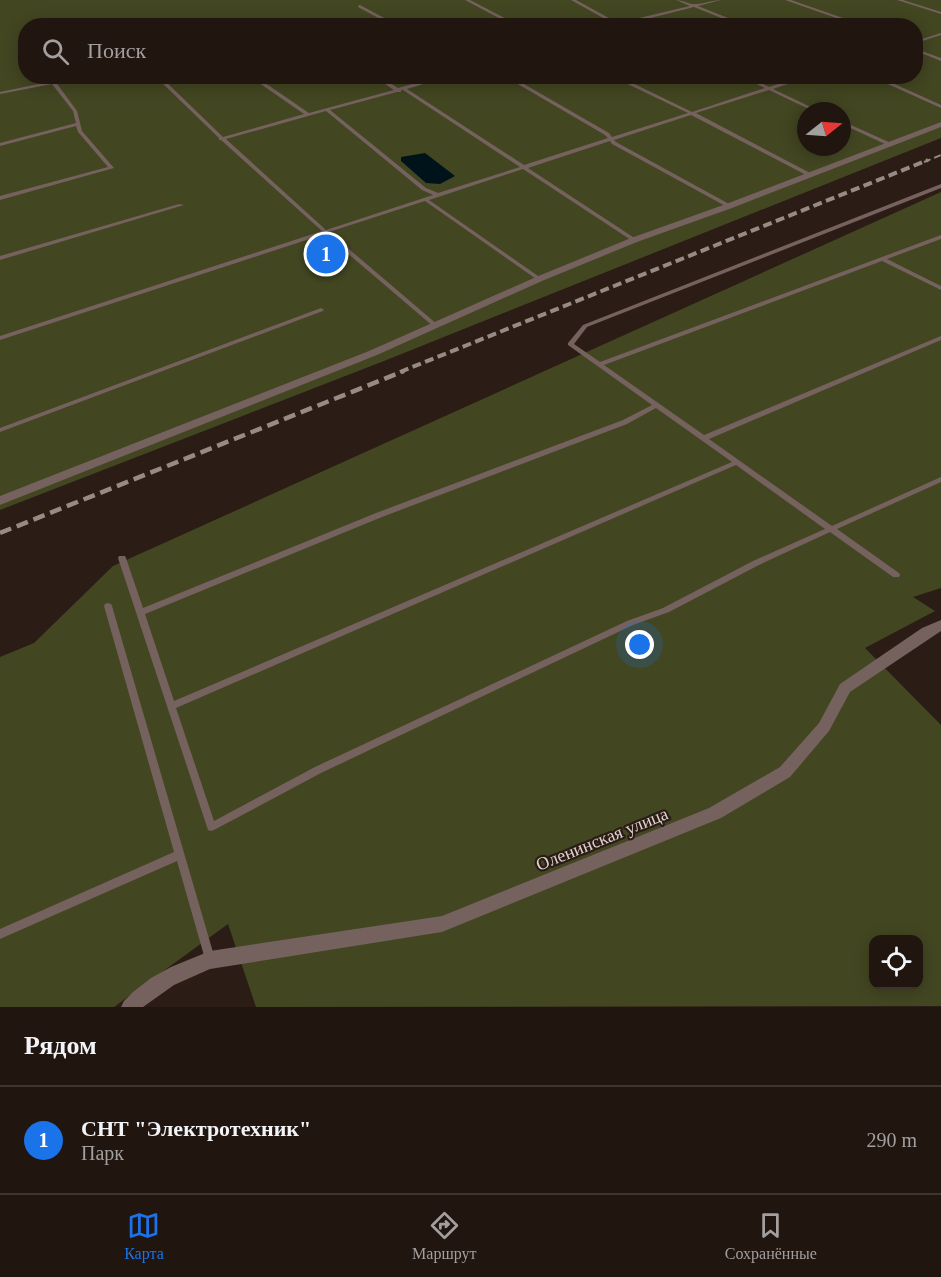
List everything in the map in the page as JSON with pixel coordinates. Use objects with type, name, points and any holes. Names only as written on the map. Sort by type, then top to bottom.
[{"type":"street","points":[[0,501],[436,326],[539,279],[634,240],[941,124]]},
{"type":"street","name":"Оленинская улица","points":[[130,1007],[145,992],[182,970],[210,960],[442,924],[716,813],[785,772],[824,728],[845,688],[927,632],[941,625]]},
{"type":"lane","points":[[466,0],[502,18]]},
{"type":"lane","points":[[573,0],[604,18]]},
{"type":"lane","points":[[678,0],[724,18]]},
{"type":"lane","points":[[644,18],[718,0]]},
{"type":"lane","points":[[787,0],[840,18]]},
{"type":"lane","points":[[899,0],[941,13]]},
{"type":"lane","points":[[359,6],[382,18]]},
{"type":"lane","points":[[923,40],[941,34]]},
{"type":"lane","points":[[923,53],[941,60]]},
{"type":"lane","points":[[0,93],[44,84]]},
{"type":"lane","points":[[0,198],[111,168],[77,124],[75,111],[55,84]]},
{"type":"lane","points":[[165,84],[221,139],[325,233],[436,326]]},
{"type":"lane","points":[[263,84],[308,115]]},
{"type":"lane","points":[[388,84],[399,91]]},
{"type":"lane","points":[[221,139],[422,84]]},
{"type":"lane","points":[[520,84],[607,134],[614,143],[729,206]]},
{"type":"lane","points":[[629,84],[810,175]]},
{"type":"lane","points":[[759,84],[798,102]]},
{"type":"lane","points":[[0,338],[523,166],[784,84]]},
{"type":"lane","points":[[890,84],[941,107]]},
{"type":"lane","points":[[405,89],[634,240]]},
{"type":"lane","points":[[327,110],[424,189],[437,195]]},
{"type":"lane","points":[[0,145],[77,124]]},
{"type":"lane","points":[[851,126],[889,144]]},
{"type":"lane","points":[[896,575],[570,344],[585,326],[941,186]]},
{"type":"lane","points":[[425,199],[539,279]]},
{"type":"lane","points":[[0,258],[181,205]]},
{"type":"lane","points":[[600,364],[941,237]]},
{"type":"lane","points":[[882,259],[941,288]]},
{"type":"lane","points":[[0,430],[321,310]]},
{"type":"lane","points":[[704,438],[941,338]]},
{"type":"lane","points":[[140,613],[379,515],[626,422],[657,405]]},
{"type":"lane","points":[[171,706],[738,462]]},
{"type":"lane","points":[[122,558],[211,827],[318,770],[630,623],[666,610],[756,562],[941,479]]},
{"type":"lane","points":[[108,606],[210,960]]},
{"type":"lane","points":[[0,934],[179,855]]},
{"type":"green space","points":[[0,0],[941,0],[941,138],[384,361],[0,510]]},
{"type":"green space","points":[[941,192],[941,588],[913,597],[935,611],[865,648],[941,725],[941,1006],[256,1007],[228,924],[114,1007],[0,1007],[0,657],[34,643],[113,566]]},
{"type":"shaded area","points":[[425,153],[455,176],[440,184],[426,183],[401,161],[401,157]]},
{"type":"railway","points":[[924,162],[941,155]]},
{"type":"railway","points":[[400,372],[928,160]]},
{"type":"railway","points":[[0,533],[404,371]]},
{"type":"place","name":"СНТ \"Электротехник\"","points":[[326,254]]}]
